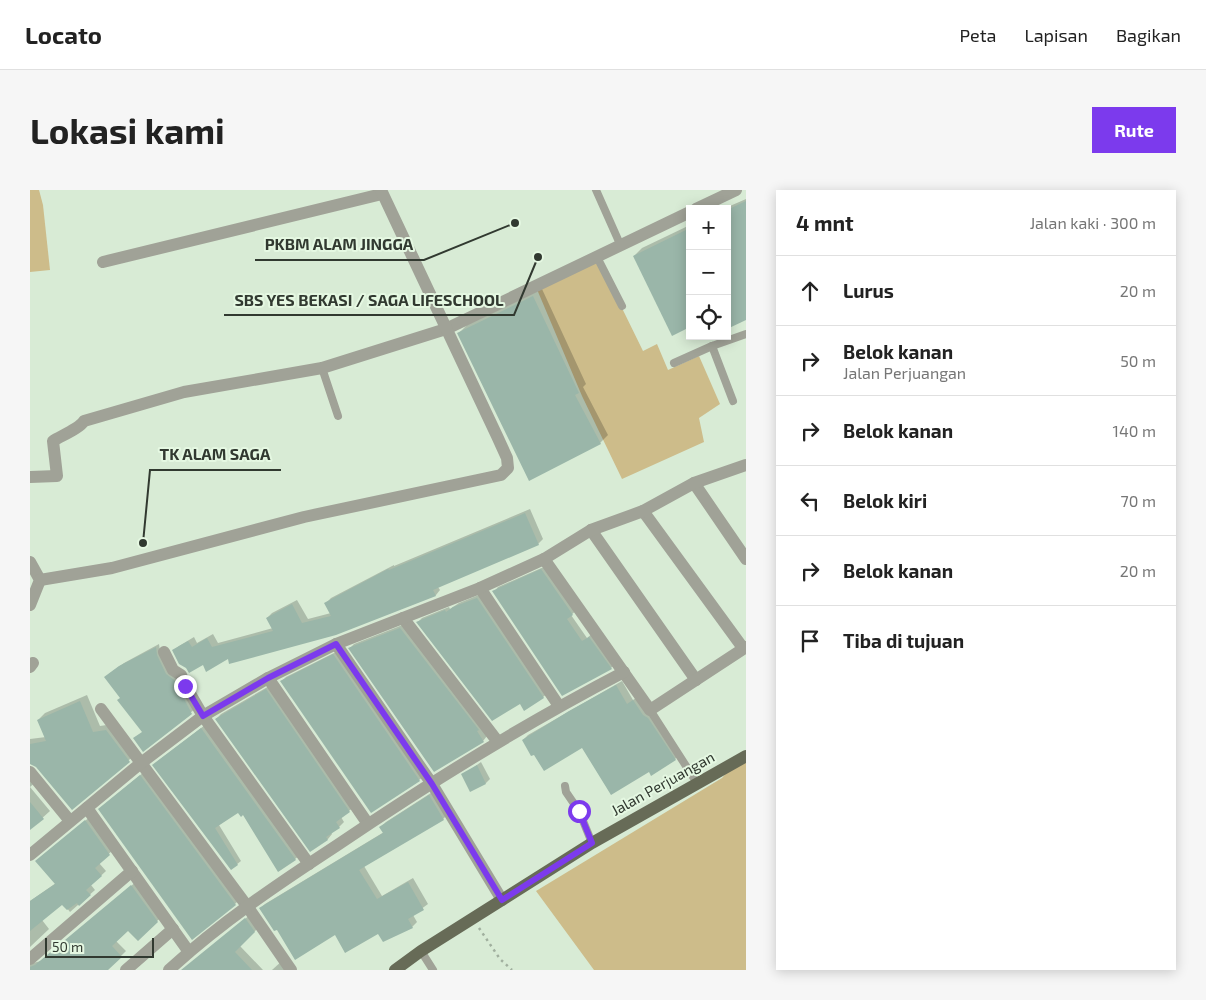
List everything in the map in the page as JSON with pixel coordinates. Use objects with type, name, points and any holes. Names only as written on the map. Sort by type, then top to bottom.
[{"type":"main road","name":"Jalan Perjuangan","points":[[395,970],[421,951],[592,843],[746,756]]},
{"type":"street","points":[[704,205],[736,190]]},
{"type":"street","points":[[40,580],[112,568],[304,517],[501,475],[508,468],[507,458],[382,192],[103,262]]},
{"type":"street","points":[[30,476],[57,476],[53,441],[68,431],[81,426],[84,421],[184,392],[322,368],[446,329],[686,214]]},
{"type":"street","points":[[30,855],[141,763],[203,716],[268,678],[336,644],[480,588],[544,559],[591,530],[643,511],[694,483],[746,465]]},
{"type":"street","points":[[694,483],[746,559]]},
{"type":"street","points":[[544,559],[650,710],[745,648],[643,511]]},
{"type":"street","points":[[591,530],[696,680]]},
{"type":"street","points":[[30,562],[40,580]]},
{"type":"street","points":[[30,605],[40,580]]},
{"type":"street","points":[[480,588],[559,706]]},
{"type":"street","points":[[403,618],[498,742]]},
{"type":"street","points":[[336,644],[432,784],[502,900]]},
{"type":"street","points":[[164,652],[173,670],[181,675],[185,686],[203,716],[309,864]]},
{"type":"street","points":[[169,970],[247,906],[368,824],[498,742],[559,706],[624,672]]},
{"type":"street","points":[[268,678],[368,824]]},
{"type":"street","points":[[101,709],[247,906],[291,970]]},
{"type":"street","points":[[30,772],[70,821]]},
{"type":"street","points":[[88,808],[189,952]]},
{"type":"street","points":[[30,959],[132,871]]},
{"type":"street","points":[[126,970],[173,929]]},
{"type":"lane","points":[[596,190],[620,244]]},
{"type":"lane","points":[[597,257],[622,306]]},
{"type":"lane","points":[[674,363],[712,346],[746,334]]},
{"type":"lane","points":[[712,346],[733,401]]},
{"type":"lane","points":[[322,368],[338,416]]},
{"type":"lane","points":[[650,710],[698,783]]},
{"type":"lane","points":[[565,786],[566,792],[579,811],[592,843]]},
{"type":"lane","points":[[421,951],[433,970]]},
{"type":"path","points":[[484,935],[500,959],[512,970]]},
{"type":"shaded area","points":[[30,190],[39,190],[43,205],[50,270],[30,272]]},
{"type":"shaded area","points":[[597,257],[643,351],[657,344],[668,370],[699,356],[720,404],[699,418],[704,442],[622,479],[582,396],[536,287]]},
{"type":"shaded area","points":[[746,756],[746,970],[594,970],[536,891],[722,778],[738,760]]},
{"type":"building","points":[[746,201],[746,320],[731,327],[731,250],[731,208]]},
{"type":"building","points":[[686,230],[686,329],[672,336],[633,256]]},
{"type":"building","points":[[533,296],[579,393],[575,395],[601,444],[529,481],[457,333]]},
{"type":"building","points":[[525,513],[539,545],[433,590],[436,596],[336,635],[229,664],[228,659],[206,672],[203,665],[189,673],[186,668],[179,664],[172,650],[188,641],[192,647],[207,638],[212,647],[273,631],[266,618],[292,604],[302,623],[331,616],[324,603],[388,569]]},
{"type":"building","points":[[541,569],[573,615],[567,619],[582,641],[589,637],[612,669],[562,696],[492,591]]},
{"type":"building","points":[[477,598],[544,698],[524,711],[520,704],[492,721],[416,622],[445,610],[446,612],[453,607]]},
{"type":"building","points":[[400,628],[479,730],[477,731],[484,742],[434,772],[348,648]]},
{"type":"building","points":[[156,647],[157,655],[166,674],[174,680],[192,714],[143,752],[133,738],[142,732],[117,700],[120,698],[104,677],[119,666]]},
{"type":"building","points":[[333,654],[420,781],[371,813],[280,681]]},
{"type":"building","points":[[616,685],[627,704],[633,700],[643,715],[648,718],[676,760],[651,776],[649,772],[611,795],[582,748],[544,771],[534,755],[531,756],[522,740]]},
{"type":"building","points":[[266,689],[350,812],[336,822],[340,828],[326,837],[328,840],[310,852],[215,719]]},
{"type":"building","points":[[80,701],[93,732],[106,730],[130,762],[72,810],[36,767],[30,764],[30,744],[46,741],[37,720]]},
{"type":"building","points":[[201,728],[296,860],[278,872],[243,815],[241,817],[238,813],[215,828],[238,865],[231,870],[152,765]]},
{"type":"building","points":[[477,765],[486,784],[470,792],[461,774]]},
{"type":"building","points":[[140,775],[236,905],[192,940],[98,809]]},
{"type":"building","points":[[429,795],[444,820],[359,870],[377,899],[408,882],[424,910],[408,919],[413,928],[383,942],[378,934],[345,953],[335,935],[295,960],[277,930],[274,931],[259,908],[383,833],[379,827]]},
{"type":"building","points":[[30,802],[44,819],[30,830]]},
{"type":"building","points":[[85,820],[110,855],[95,868],[102,876],[86,890],[91,895],[79,906],[77,903],[67,910],[62,905],[30,931],[30,901],[55,884],[35,861]]},
{"type":"building","points":[[131,885],[158,922],[138,941],[128,931],[112,946],[122,957],[108,970],[30,970],[30,967],[35,965]]},
{"type":"building","points":[[245,918],[255,932],[235,952],[252,970],[181,970]]},
{"type":"place","name":"PKBM ALAM JINGGA","points":[[515,223]]},
{"type":"place","name":"SBS YES BEKASI / SAGA LIFESCHOOL","points":[[538,257]]},
{"type":"place","name":"TK ALAM SAGA","points":[[143,543]]},
{"type":"route","points":[[185,686],[203,716],[268,678],[336,644],[432,784],[502,900],[592,843],[579,811]]}]
